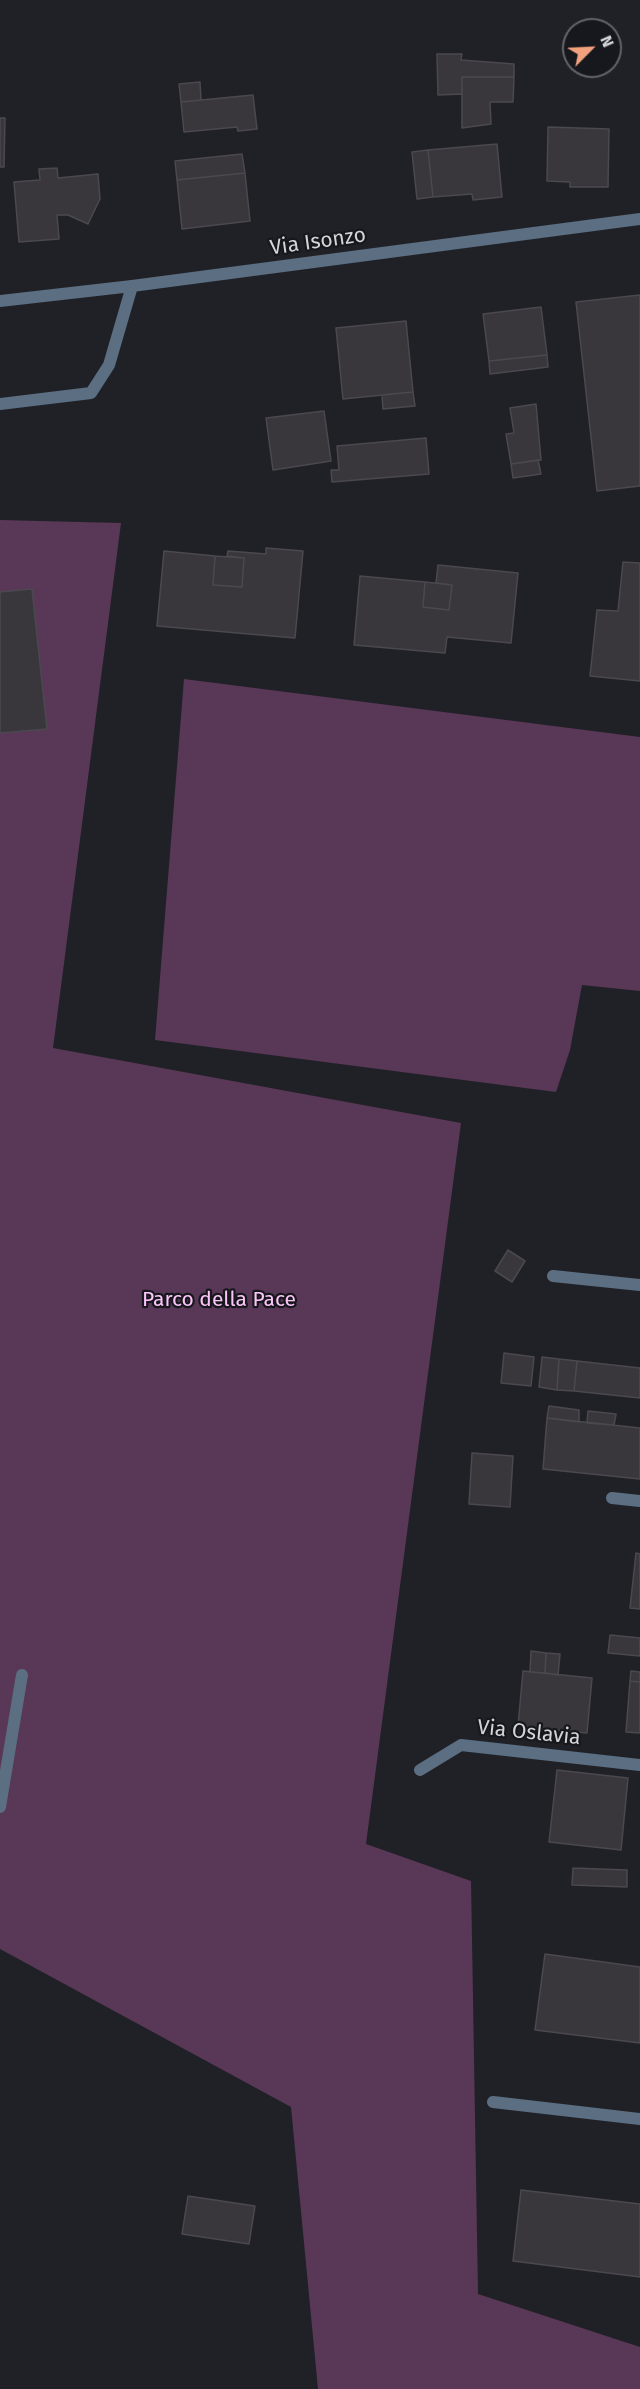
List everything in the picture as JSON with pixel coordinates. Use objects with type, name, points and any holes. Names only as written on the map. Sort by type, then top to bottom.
[{"type":"street","name":"Via Isonzo","points":[[0,301],[132,286],[640,219]]},
{"type":"street","points":[[0,405],[91,393],[109,365],[132,286]]},
{"type":"street","points":[[553,1276],[640,1285]]},
{"type":"street","points":[[612,1498],[640,1501]]},
{"type":"street","points":[[0,1807],[22,1675]]},
{"type":"street","name":"Via Oslavia","points":[[420,1770],[461,1745],[640,1765]]},
{"type":"street","points":[[493,2102],[640,2119]]},
{"type":"green space","name":"Parco della Pace","points":[[0,520],[121,523],[53,1048],[461,1123],[366,1844],[471,1881],[478,2294],[640,2347],[640,2389],[318,2389],[291,2107],[0,1949]]},
{"type":"green space","points":[[184,679],[640,737],[640,991],[582,985],[570,1050],[556,1092],[155,1040]]},
{"type":"building","points":[[437,54],[462,54],[461,60],[514,64],[514,77],[462,77],[462,94],[438,95]]},
{"type":"building","points":[[462,77],[514,77],[513,102],[490,102],[491,124],[462,128]]},
{"type":"building","points":[[200,82],[201,100],[181,102],[179,84]]},
{"type":"building","points":[[253,95],[257,129],[238,131],[237,127],[184,132],[181,102]]},
{"type":"building","points":[[0,118],[5,118],[4,167],[0,167]]},
{"type":"building","points":[[548,127],[609,129],[608,187],[570,187],[570,182],[547,181]]},
{"type":"building","points":[[497,144],[502,197],[473,200],[472,194],[433,197],[428,150]]},
{"type":"building","points":[[428,150],[433,197],[417,199],[412,152]]},
{"type":"building","points":[[242,154],[245,173],[177,180],[175,161]]},
{"type":"building","points":[[57,168],[58,178],[98,174],[100,199],[88,224],[68,215],[57,215],[59,239],[19,242],[14,182],[40,180],[39,169]]},
{"type":"building","points":[[245,173],[250,221],[182,229],[177,180]]},
{"type":"building","points":[[640,295],[640,486],[597,491],[576,302]]},
{"type":"building","points":[[541,307],[547,355],[489,361],[483,314]]},
{"type":"building","points":[[406,321],[413,392],[343,399],[336,328]]},
{"type":"building","points":[[547,355],[548,367],[490,374],[489,361]]},
{"type":"building","points":[[413,392],[415,406],[383,409],[382,395]]},
{"type":"building","points":[[536,404],[541,460],[511,464],[506,434],[514,433],[510,408]]},
{"type":"building","points":[[324,411],[331,461],[273,470],[266,418]]},
{"type":"building","points":[[426,438],[429,474],[332,482],[331,470],[339,470],[337,446]]},
{"type":"building","points":[[538,460],[541,474],[513,478],[511,464]]},
{"type":"building","points":[[266,548],[303,551],[295,638],[157,626],[164,551],[215,556],[213,585],[242,587],[244,558],[227,556],[228,551],[266,554]]},
{"type":"building","points":[[215,556],[244,558],[242,587],[213,585]]},
{"type":"building","points":[[623,562],[640,563],[640,681],[590,676],[597,610],[618,611]]},
{"type":"building","points":[[438,565],[518,573],[511,643],[447,637],[445,653],[354,645],[360,576],[425,582],[423,607],[449,610],[452,585],[436,583]]},
{"type":"building","points":[[425,582],[452,585],[449,610],[423,607]]},
{"type":"building","points":[[32,589],[47,729],[0,733],[0,592]]},
{"type":"building","points":[[508,1250],[525,1261],[512,1282],[495,1271]]},
{"type":"building","points":[[504,1353],[534,1357],[531,1386],[501,1383]]},
{"type":"building","points":[[542,1357],[559,1359],[557,1390],[539,1387]]},
{"type":"building","points":[[559,1359],[577,1361],[574,1391],[557,1390]]},
{"type":"building","points":[[577,1361],[640,1368],[640,1398],[574,1391]]},
{"type":"building","points":[[549,1406],[579,1410],[579,1422],[547,1418]]},
{"type":"building","points":[[588,1411],[616,1414],[614,1425],[587,1423]]},
{"type":"building","points":[[547,1418],[640,1428],[640,1479],[543,1469]]},
{"type":"building","points":[[472,1453],[513,1456],[510,1507],[469,1504]]},
{"type":"building","points":[[636,1553],[640,1554],[640,1609],[630,1608]]},
{"type":"building","points":[[610,1635],[640,1638],[640,1656],[608,1653]]},
{"type":"building","points":[[531,1651],[546,1653],[545,1673],[530,1672]]},
{"type":"building","points":[[546,1653],[560,1654],[558,1675],[545,1673]]},
{"type":"building","points":[[523,1671],[592,1678],[587,1733],[518,1726]]},
{"type":"building","points":[[631,1671],[640,1672],[640,1682],[630,1681]]},
{"type":"building","points":[[630,1681],[640,1682],[640,1733],[626,1732]]},
{"type":"building","points":[[557,1770],[628,1778],[621,1850],[549,1842]]},
{"type":"building","points":[[573,1868],[627,1870],[627,1887],[572,1885]]},
{"type":"building","points":[[545,1954],[640,1967],[640,2043],[535,2030]]},
{"type":"building","points":[[521,2190],[640,2204],[640,2277],[513,2261]]},
{"type":"building","points":[[188,2196],[255,2206],[249,2244],[182,2234]]}]
